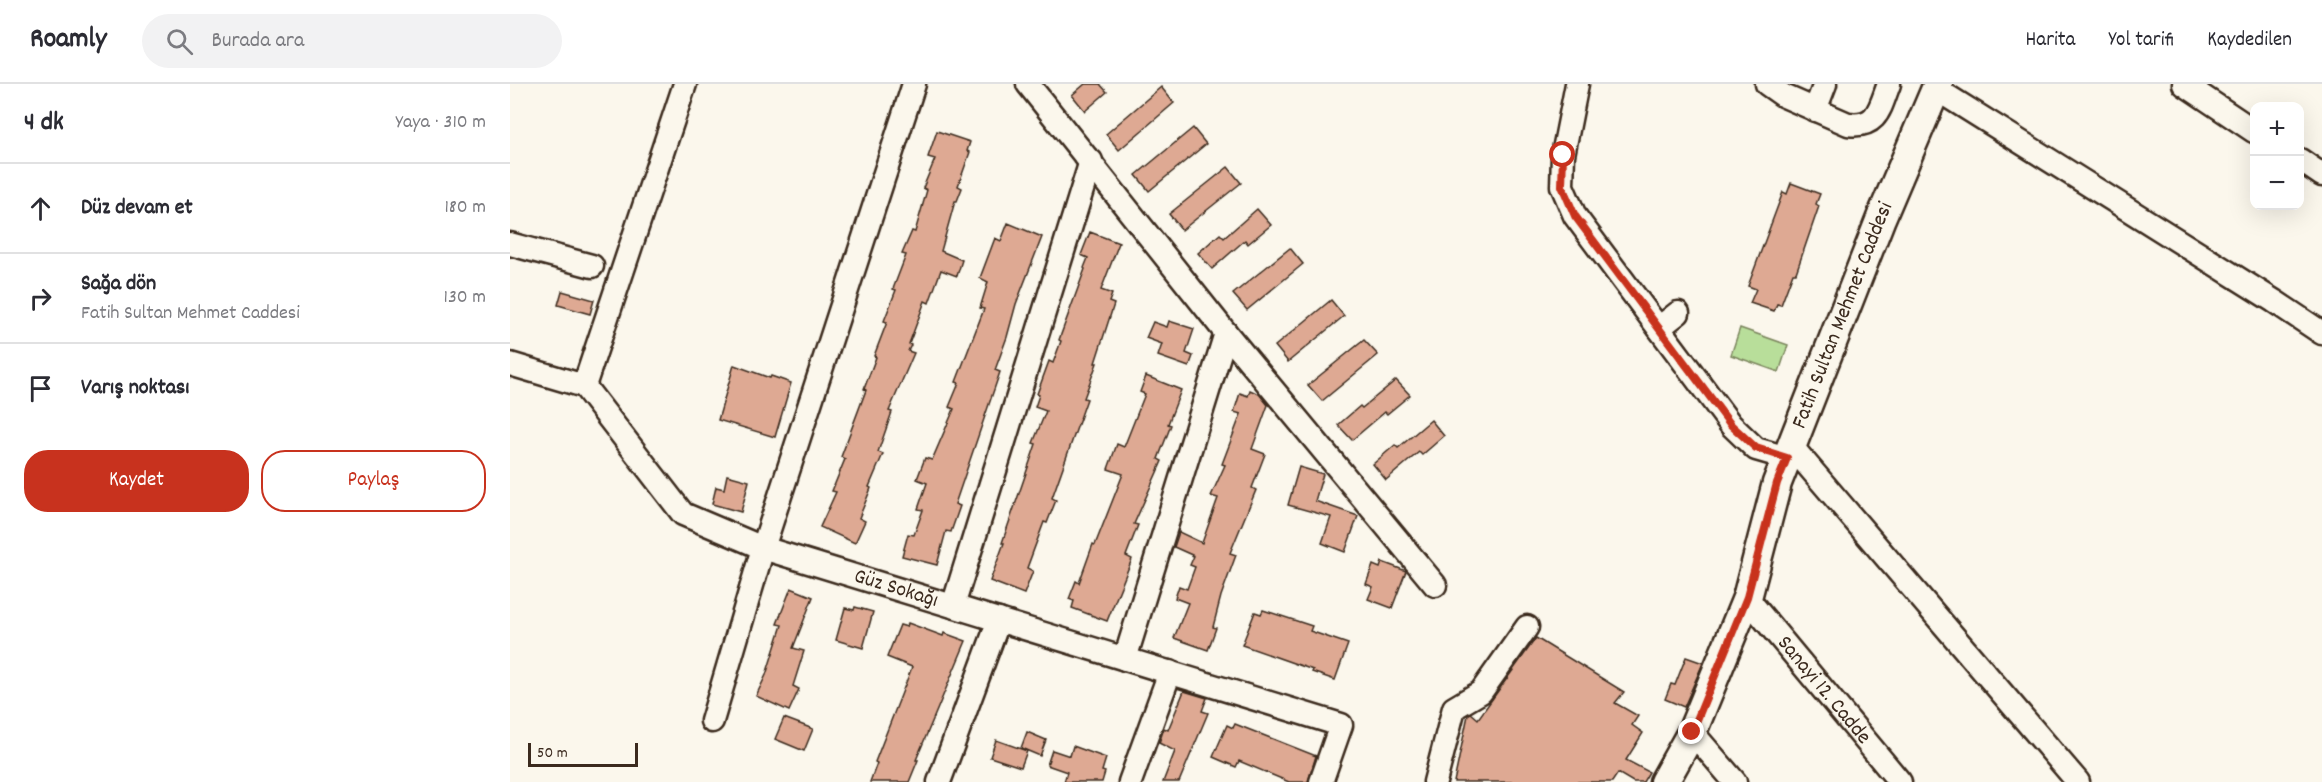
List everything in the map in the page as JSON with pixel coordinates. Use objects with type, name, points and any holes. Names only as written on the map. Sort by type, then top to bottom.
[{"type":"main road","name":"Fatih Sultan Mehmet Caddesi","points":[[1664,782],[1692,732],[1747,597],[1777,483],[1881,218],[1937,87]]},
{"type":"street","points":[[510,364],[584,386],[685,84]]},
{"type":"street","points":[[712,721],[763,548],[914,84]]},
{"type":"street","points":[[1028,84],[1226,333],[1435,585]]},
{"type":"street","points":[[1577,84],[1563,155],[1562,186],[1575,216],[1731,425],[1756,448],[1789,452],[2078,782]]},
{"type":"street","points":[[1767,84],[1784,96],[1815,110],[1848,124],[1860,125],[1870,122],[1876,116],[1889,84]]},
{"type":"street","points":[[1815,110],[1826,84]]},
{"type":"street","points":[[2184,84],[2250,127]]},
{"type":"street","points":[[1937,87],[2322,333]]},
{"type":"street","points":[[953,606],[1091,161]]},
{"type":"street","points":[[2304,163],[2322,175]]},
{"type":"street","points":[[510,244],[592,266]]},
{"type":"street","points":[[1659,328],[1678,313]]},
{"type":"street","points":[[1125,658],[1226,333]]},
{"type":"street","name":"Güz Sokağı","points":[[584,386],[683,514],[763,548],[1341,725],[1320,782]]},
{"type":"street","name":"Sanayi 12. Cadde","points":[[1747,597],[1900,782]]},
{"type":"street","points":[[939,782],[999,620]]},
{"type":"street","points":[[1435,782],[1454,708],[1481,692],[1527,627]]},
{"type":"street","points":[[1130,782],[1170,672]]},
{"type":"street","points":[[1692,732],[1735,782]]},
{"type":"green space","points":[[1740,328],[1788,345],[1779,372],[1731,355]]},
{"type":"building","points":[[1085,84],[1100,84],[1107,92],[1085,111],[1072,95]]},
{"type":"building","points":[[1161,87],[1174,103],[1119,150],[1106,134]]},
{"type":"building","points":[[1193,128],[1206,144],[1149,191],[1136,175]]},
{"type":"building","points":[[937,131],[970,142],[967,151],[970,152],[958,186],[962,188],[955,201],[941,251],[962,260],[957,276],[941,270],[929,303],[925,301],[909,344],[911,345],[908,351],[914,353],[889,411],[892,412],[878,452],[883,454],[859,518],[865,521],[855,543],[820,527],[836,492],[832,491],[845,459],[841,457],[866,390],[864,389],[876,357],[874,356],[887,322],[884,321],[896,290],[893,289],[906,255],[902,254],[912,231],[915,232],[927,190],[923,188],[935,159],[928,157]]},
{"type":"building","points":[[1228,167],[1241,183],[1182,230],[1169,214]]},
{"type":"building","points":[[1791,183],[1820,194],[1816,204],[1819,206],[1796,273],[1793,273],[1781,305],[1777,304],[1774,311],[1750,303],[1756,289],[1748,286],[1783,192],[1787,194]]},
{"type":"building","points":[[1257,209],[1271,225],[1248,244],[1245,240],[1212,269],[1198,253],[1220,234],[1224,238]]},
{"type":"building","points":[[1008,223],[1042,237],[1016,304],[995,370],[1000,372],[955,504],[960,506],[951,532],[946,531],[937,565],[902,556],[908,534],[914,535],[923,510],[918,509],[927,483],[917,479],[925,458],[932,460],[954,409],[949,407],[959,383],[956,382],[984,309],[980,308],[988,282],[980,278],[995,238],[1001,241]]},
{"type":"building","points":[[1090,232],[1119,243],[1101,290],[1112,294],[1109,302],[1114,304],[1084,398],[1087,399],[1052,498],[1056,500],[1047,523],[1044,522],[1027,568],[1033,571],[1024,594],[990,581],[1036,444],[1033,443],[1046,411],[1035,407],[1039,395],[1037,394],[1049,361],[1053,363],[1085,269],[1088,258],[1081,255]]},
{"type":"building","points":[[1290,248],[1303,264],[1247,310],[1233,294]]},
{"type":"building","points":[[562,291],[594,300],[590,314],[558,305]]},
{"type":"building","points":[[1331,300],[1344,316],[1288,362],[1275,346]]},
{"type":"building","points":[[1169,321],[1194,329],[1186,353],[1193,356],[1189,367],[1158,356],[1162,344],[1146,338],[1153,322],[1167,327]]},
{"type":"building","points":[[1364,340],[1378,355],[1322,401],[1308,385]]},
{"type":"building","points":[[734,365],[791,383],[775,437],[718,420]]},
{"type":"building","points":[[1146,376],[1181,390],[1158,459],[1162,461],[1134,524],[1138,525],[1126,556],[1132,559],[1107,621],[1072,608],[1074,601],[1069,599],[1076,581],[1079,583],[1123,474],[1108,469],[1117,444],[1124,447],[1145,394],[1140,392]]},
{"type":"building","points":[[1396,380],[1410,395],[1387,414],[1385,412],[1352,440],[1338,425]]},
{"type":"building","points":[[1250,390],[1259,394],[1268,405],[1252,449],[1265,454],[1252,488],[1256,490],[1230,553],[1236,555],[1221,596],[1213,627],[1216,628],[1208,650],[1174,638],[1188,603],[1175,598],[1179,586],[1187,589],[1195,567],[1190,565],[1194,556],[1174,547],[1179,532],[1202,543],[1218,498],[1211,496],[1225,465],[1222,464],[1241,414],[1234,412],[1240,393],[1248,396]]},
{"type":"building","points":[[1431,420],[1444,436],[1422,455],[1419,452],[1386,480],[1373,464],[1395,445],[1398,448]]},
{"type":"building","points":[[1299,467],[1323,474],[1315,501],[1358,516],[1345,552],[1322,543],[1331,517],[1288,505]]},
{"type":"building","points":[[727,475],[749,481],[741,512],[712,504],[716,487],[724,489]]},
{"type":"building","points":[[1382,562],[1406,571],[1392,608],[1368,599],[1373,587],[1366,584],[1373,565],[1380,568]]},
{"type":"building","points":[[791,588],[813,597],[793,648],[804,651],[793,686],[799,689],[789,711],[756,696],[766,675],[782,625],[777,624]]},
{"type":"building","points":[[855,607],[873,612],[863,648],[836,640],[845,608],[854,610]]},
{"type":"building","points":[[1263,610],[1312,626],[1310,631],[1348,644],[1335,680],[1242,645],[1255,612],[1261,614]]},
{"type":"building","points":[[908,623],[943,636],[944,633],[966,641],[909,782],[870,782],[877,763],[875,762],[912,667],[887,657],[900,625],[907,627]]},
{"type":"building","points":[[1536,638],[1624,692],[1615,703],[1638,716],[1632,725],[1643,733],[1626,760],[1649,772],[1643,782],[1633,782],[1618,773],[1612,782],[1454,782],[1468,715],[1471,713],[1478,719]]},
{"type":"building","points":[[1686,657],[1703,663],[1684,707],[1665,699],[1671,684],[1675,685]]},
{"type":"building","points":[[1184,691],[1207,698],[1202,711],[1208,713],[1179,782],[1163,782],[1175,751],[1159,743],[1164,728],[1168,730]]},
{"type":"building","points":[[784,718],[813,729],[804,751],[775,739]]},
{"type":"building","points":[[1235,724],[1316,756],[1308,782],[1289,782],[1239,761],[1236,767],[1213,757],[1227,725],[1233,728]]},
{"type":"building","points":[[1027,732],[1046,740],[1040,756],[1021,748]]},
{"type":"building","points":[[996,740],[1027,751],[1021,767],[990,757]]},
{"type":"building","points":[[1073,746],[1106,758],[1102,771],[1105,772],[1102,782],[1064,782],[1067,772],[1047,765],[1052,750],[1070,756]]},
{"type":"route","points":[[1563,155],[1562,186],[1575,216],[1731,425],[1756,448],[1787,458],[1777,483],[1747,597],[1692,732]]}]
